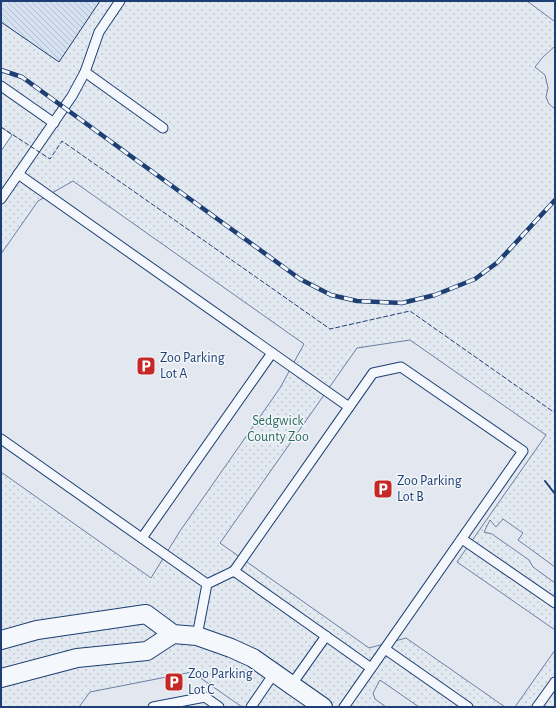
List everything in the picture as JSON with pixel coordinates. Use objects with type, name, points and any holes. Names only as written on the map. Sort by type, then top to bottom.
[{"type":"street","points":[[1,640],[37,630],[146,614],[173,634],[198,636],[253,658],[323,707]]},
{"type":"street","points":[[1,678],[77,658],[147,651],[173,634]]},
{"type":"lane","points":[[1,198],[72,96],[85,72],[99,32],[120,1]]},
{"type":"lane","points":[[85,72],[163,128]]},
{"type":"lane","points":[[1,86],[54,123]]},
{"type":"lane","points":[[18,174],[349,407]]},
{"type":"lane","points":[[142,538],[272,353]]},
{"type":"lane","points":[[207,584],[234,571],[373,373],[401,367],[523,452],[344,707]]},
{"type":"lane","points":[[1,439],[207,584]]},
{"type":"lane","points":[[462,539],[555,603]]},
{"type":"lane","points":[[234,571],[372,668]]},
{"type":"lane","points":[[198,636],[207,584]]},
{"type":"lane","points":[[292,684],[326,636]]},
{"type":"lane","points":[[385,649],[468,707]]},
{"type":"lane","points":[[250,707],[275,672]]},
{"type":"lane","points":[[537,707],[555,682]]},
{"type":"lane","points":[[154,707],[205,697],[219,707]]},
{"type":"green space","name":"Sedgwick County Zoo","points":[[1,1],[555,1],[555,707],[1,707],[1,151],[12,135],[1,127]]},
{"type":"shaded area","points":[[527,1],[555,1],[555,22],[554,21]]},
{"type":"shaded area","points":[[555,46],[555,109],[549,104],[546,97],[548,88],[545,75],[535,67]]},
{"type":"shaded area","name":"Zoo Parking Lot A","points":[[73,181],[304,344],[280,388],[180,531],[151,578],[1,472],[1,254],[38,201]]},
{"type":"shaded area","name":"Zoo Parking Lot B","points":[[410,340],[546,435],[457,562],[555,630],[555,650],[515,707],[505,707],[406,638],[369,648],[220,543],[357,348]]},
{"type":"shaded area","points":[[503,519],[523,533],[518,540],[555,567],[555,583],[533,567],[529,560],[492,534],[484,532],[490,520],[496,527]]},
{"type":"shaded area","name":"Zoo Parking Lot C","points":[[192,672],[242,707],[79,707],[90,692]]},
{"type":"shaded area","points":[[380,680],[419,707],[386,707],[375,699],[373,693]]},
{"type":"building","points":[[1,1],[100,1],[59,62],[1,22]]},
{"type":"railway","points":[[1,70],[22,77],[300,279],[331,295],[357,301],[402,303],[435,295],[475,279],[498,262],[555,200]]},
{"type":"fence","points":[[1,127],[50,159],[62,141],[330,329],[410,311],[555,413]]},
{"type":"wall","points":[[545,481],[555,494]]},
{"type":"place","name":"Zoo Parking Lot A","points":[[146,366]]},
{"type":"place","name":"Zoo Parking Lot B","points":[[383,489]]},
{"type":"place","name":"Zoo Parking Lot C","points":[[174,682]]}]
